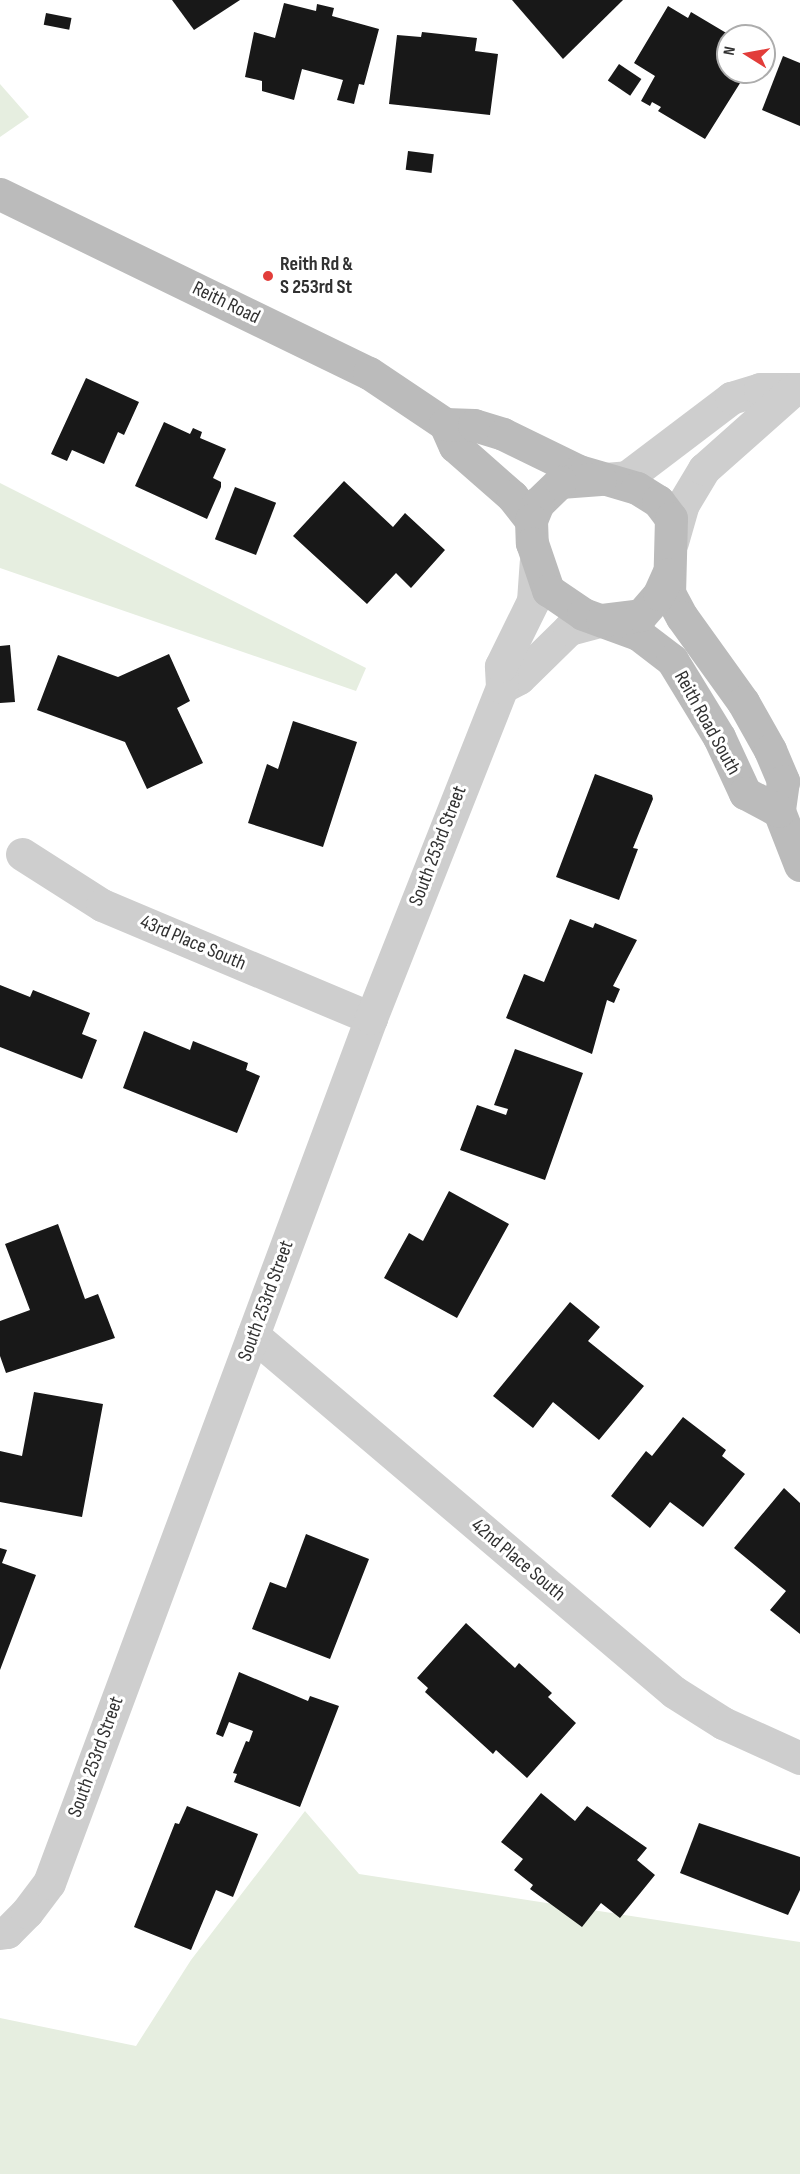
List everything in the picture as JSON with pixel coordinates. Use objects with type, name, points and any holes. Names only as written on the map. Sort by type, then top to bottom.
[{"type":"main road","name":"Reith Road","points":[[0,194],[369,373],[445,424],[455,446],[512,496],[531,520]]},
{"type":"main road","points":[[445,424],[474,424],[503,434],[579,471],[605,479]]},
{"type":"main road","points":[[536,562],[531,520],[538,503],[560,482],[605,479]]},
{"type":"main road","name":"Reith Road South","points":[[605,479],[637,488],[658,501],[671,518],[669,592],[682,617],[743,702],[770,750],[783,781],[779,811],[800,865]]},
{"type":"main road","name":"Reith Road South","points":[[536,562],[548,590],[583,614],[638,634],[672,660],[719,737],[745,794],[779,811]]},
{"type":"main road","name":"Reith Road South","points":[[602,620],[641,615],[659,594],[668,574]]},
{"type":"street","points":[[605,479],[627,477],[731,398],[760,388],[796,390]]},
{"type":"street","points":[[672,542],[683,504],[704,469],[796,390]]},
{"type":"street","name":"South 253rd Street","points":[[0,1933],[7,1932],[27,1912],[49,1883],[371,1018],[502,687],[501,666],[533,600],[536,562]]},
{"type":"street","points":[[502,687],[519,678],[569,629],[602,620]]},
{"type":"street","name":"43rd Place South","points":[[22,854],[102,905],[371,1018]]},
{"type":"street","name":"42nd Place South","points":[[253,1335],[674,1692],[723,1723],[800,1758]]},
{"type":"shaded area","points":[[0,84],[29,117],[0,137]]},
{"type":"shaded area","points":[[0,483],[366,668],[356,691],[0,568]]},
{"type":"shaded area","points":[[305,1811],[359,1874],[800,1942],[800,2174],[0,2174],[0,2018],[136,2046],[191,1960]]},
{"type":"building","points":[[172,0],[240,0],[194,30]]},
{"type":"building","points":[[512,0],[623,0],[563,59]]},
{"type":"building","points":[[284,3],[316,11],[317,4],[334,8],[332,16],[379,29],[364,85],[359,84],[354,104],[337,100],[343,80],[302,69],[294,100],[262,91],[262,81],[245,77],[254,32],[275,38]]},
{"type":"building","points":[[668,6],[688,18],[691,12],[716,27],[716,84],[739,84],[705,139],[658,111],[661,107],[652,102],[650,106],[641,101],[655,76],[634,63]]},
{"type":"building","points":[[46,13],[72,18],[69,30],[44,25]]},
{"type":"building","points":[[422,32],[477,38],[475,51],[498,54],[490,115],[389,104],[397,35],[421,37]]},
{"type":"building","points":[[783,56],[800,63],[800,126],[762,110],[772,84],[776,84],[776,74]]},
{"type":"building","points":[[619,64],[641,79],[630,96],[608,81]]},
{"type":"building","points":[[408,151],[434,154],[431,173],[406,170]]},
{"type":"building","points":[[86,378],[139,402],[124,435],[118,432],[104,464],[72,450],[67,461],[51,454]]},
{"type":"building","points":[[164,422],[190,434],[193,428],[202,432],[200,438],[226,449],[213,478],[221,482],[221,487],[207,519],[135,486]]},
{"type":"building","points":[[344,481],[393,527],[405,513],[445,550],[411,588],[396,573],[367,604],[293,536]]},
{"type":"building","points":[[235,487],[276,503],[256,555],[215,539]]},
{"type":"building","points":[[10,645],[15,702],[0,703],[0,646]]},
{"type":"building","points":[[169,654],[190,701],[177,708],[203,763],[147,789],[125,742],[37,710],[58,655],[118,677]]},
{"type":"building","points":[[293,721],[357,742],[323,847],[248,823],[267,764],[278,769]]},
{"type":"building","points":[[595,774],[652,795],[653,799],[633,848],[638,849],[619,900],[556,877]]},
{"type":"building","points":[[570,919],[593,928],[595,923],[637,940],[613,986],[620,989],[614,1003],[607,1000],[592,1054],[506,1018],[524,974],[544,982]]},
{"type":"building","points":[[0,985],[30,997],[33,990],[90,1013],[82,1034],[97,1040],[82,1079],[0,1047]]},
{"type":"building","points":[[144,1031],[190,1050],[193,1041],[248,1063],[246,1070],[260,1076],[237,1133],[123,1088]]},
{"type":"building","points":[[515,1049],[583,1073],[545,1180],[460,1150],[477,1105],[506,1115],[508,1109],[494,1105]]},
{"type":"building","points":[[449,1191],[509,1224],[457,1318],[384,1278],[409,1233],[423,1241]]},
{"type":"building","points":[[58,1224],[85,1299],[98,1294],[115,1338],[6,1373],[0,1356],[0,1321],[30,1310],[5,1244]]},
{"type":"building","points":[[570,1302],[600,1327],[588,1341],[644,1386],[599,1440],[553,1402],[533,1428],[493,1396]]},
{"type":"building","points":[[34,1392],[103,1404],[82,1517],[0,1502],[0,1451],[22,1456]]},
{"type":"building","points":[[683,1417],[726,1450],[722,1456],[745,1474],[703,1527],[670,1502],[650,1528],[611,1496],[646,1451],[652,1456]]},
{"type":"building","points":[[784,1488],[800,1503],[800,1634],[770,1610],[786,1591],[734,1548]]},
{"type":"building","points":[[306,1534],[369,1559],[330,1659],[252,1629],[270,1582],[286,1588]]},
{"type":"building","points":[[0,1548],[7,1550],[2,1563],[36,1575],[0,1670]]},
{"type":"building","points":[[466,1623],[515,1668],[519,1663],[552,1693],[548,1697],[576,1723],[527,1778],[496,1750],[493,1754],[425,1692],[428,1688],[417,1678]]},
{"type":"building","points":[[239,1672],[308,1701],[310,1696],[339,1706],[300,1807],[234,1782],[237,1774],[233,1773],[246,1741],[249,1742],[253,1731],[229,1722],[223,1737],[216,1734]]},
{"type":"building","points":[[541,1793],[575,1821],[587,1806],[647,1848],[637,1860],[655,1875],[620,1918],[601,1903],[582,1927],[530,1889],[533,1885],[514,1870],[523,1859],[501,1842]]},
{"type":"building","points":[[187,1806],[258,1834],[233,1897],[216,1890],[191,1950],[134,1927],[175,1823],[179,1824]]},
{"type":"building","points":[[699,1823],[800,1857],[800,1890],[788,1915],[680,1873]]},
{"type":"place","name":"Reith Rd & S 253rd St","points":[[268,276]]}]
